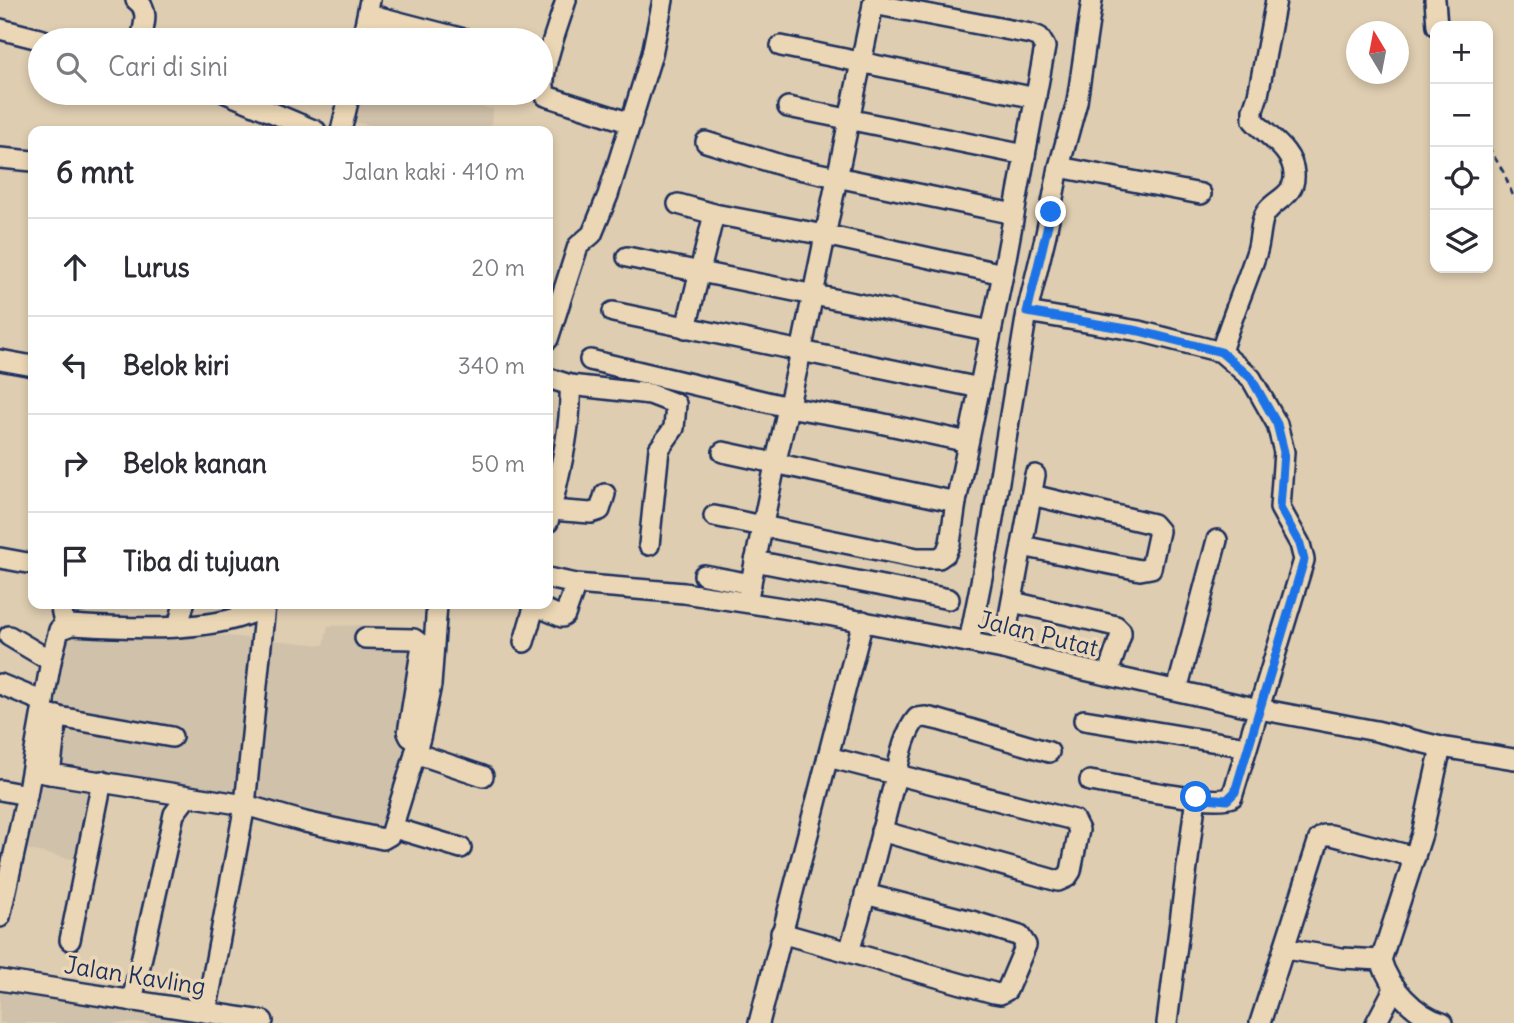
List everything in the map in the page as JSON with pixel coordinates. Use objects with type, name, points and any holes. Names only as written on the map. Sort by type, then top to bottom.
[{"type":"street","points":[[136,0],[146,11],[143,28]]},
{"type":"street","points":[[553,33],[566,0]]},
{"type":"street","points":[[554,292],[578,246],[592,234],[600,216],[652,54],[663,0]]},
{"type":"street","points":[[969,642],[989,542],[1027,312],[1059,167],[1077,102],[1092,0]]},
{"type":"street","points":[[1221,352],[1256,252],[1263,218],[1270,206],[1290,193],[1294,180],[1289,154],[1253,120],[1252,110],[1258,95],[1276,0]]},
{"type":"street","points":[[1435,0],[1437,21]]},
{"type":"street","points":[[704,575],[749,593],[761,526],[801,352],[873,2],[1039,37],[1045,47],[1036,97],[946,553],[939,558],[918,558],[761,526],[714,516]]},
{"type":"street","points":[[365,28],[369,7],[432,28]]},
{"type":"street","points":[[0,29],[28,36]]},
{"type":"street","points":[[781,46],[1036,97]]},
{"type":"street","points":[[553,98],[631,123]]},
{"type":"street","points":[[254,105],[304,126]]},
{"type":"street","points":[[342,126],[347,105]]},
{"type":"street","points":[[788,107],[1025,155]]},
{"type":"street","points":[[706,142],[784,166],[1014,214]]},
{"type":"street","points":[[0,158],[28,161]]},
{"type":"street","points":[[1059,167],[1201,194]]},
{"type":"street","points":[[678,204],[714,214],[1003,274]]},
{"type":"street","points":[[686,328],[714,214]]},
{"type":"street","points":[[626,257],[991,331]]},
{"type":"street","points":[[1027,312],[1139,331],[1221,352],[1251,378],[1277,424],[1284,452],[1280,508],[1300,544],[1304,560],[1232,797],[1227,800],[1196,797],[1090,781]]},
{"type":"street","points":[[613,313],[980,388]]},
{"type":"street","points":[[0,360],[28,365]]},
{"type":"street","points":[[590,360],[788,407],[968,442]]},
{"type":"street","points":[[553,380],[570,385],[650,394],[676,404],[674,428],[659,449],[649,545]]},
{"type":"street","points":[[553,497],[567,431],[570,385]]},
{"type":"street","points":[[723,452],[956,502]]},
{"type":"street","points":[[1003,649],[1035,475]]},
{"type":"street","points":[[553,516],[600,510],[605,494]]},
{"type":"street","points":[[1023,546],[1140,570],[1151,568],[1159,531],[1153,524],[1032,495]]},
{"type":"street","points":[[1177,690],[1217,540]]},
{"type":"street","points":[[0,558],[28,563]]},
{"type":"street","points":[[755,561],[949,598]]},
{"type":"street","name":"Jalan Putat","points":[[553,579],[576,584],[684,593],[749,593],[1259,709],[1376,731],[1441,747],[1514,759]]},
{"type":"street","points":[[543,609],[562,617],[565,615],[576,584]]},
{"type":"street","points":[[1013,602],[1116,626],[1121,635],[1111,664]]},
{"type":"street","points":[[61,609],[65,626]]},
{"type":"street","points":[[178,626],[183,609]]},
{"type":"street","points":[[65,626],[178,626],[246,616],[259,609]]},
{"type":"street","points":[[206,1012],[245,805],[266,609]]},
{"type":"street","points":[[41,772],[245,805],[305,822],[383,839],[390,835],[394,828],[431,685],[437,609]]},
{"type":"street","points":[[524,642],[533,611],[538,609]]},
{"type":"street","points":[[759,1023],[863,621]]},
{"type":"street","points":[[0,917],[27,795],[41,772],[51,661],[56,636],[65,626]]},
{"type":"street","points":[[9,636],[51,661]]},
{"type":"street","points":[[365,638],[414,639],[422,645],[408,733],[417,745],[483,776]]},
{"type":"street","points":[[0,684],[48,711],[172,737]]},
{"type":"street","points":[[849,951],[911,725],[917,718],[939,720],[1048,752]]},
{"type":"street","points":[[1084,720],[1247,747]]},
{"type":"street","points":[[1441,747],[1415,857],[1381,960],[1384,973],[1395,987],[1422,1014],[1443,1023]]},
{"type":"street","points":[[828,757],[1074,820],[1079,830],[1071,871],[1068,877],[1058,881],[881,831]]},
{"type":"street","points":[[70,940],[102,781]]},
{"type":"street","points":[[0,790],[27,795]]},
{"type":"street","points":[[132,1001],[174,814],[187,797]]},
{"type":"street","points":[[1167,1023],[1196,797]]},
{"type":"street","points":[[394,828],[461,848]]},
{"type":"street","points":[[1261,1023],[1316,845],[1324,835],[1415,857]]},
{"type":"street","points":[[781,933],[1000,994],[1007,990],[1026,945],[1020,936],[866,894]]},
{"type":"street","points":[[1286,949],[1342,958],[1381,960]]},
{"type":"street","name":"Jalan Kavling","points":[[0,980],[263,1021]]},
{"type":"street","points":[[1376,1023],[1395,987]]},
{"type":"path","points":[[1489,147],[1504,173],[1514,198]]},
{"type":"shaded area","points":[[375,6],[449,23],[448,28],[370,28]]},
{"type":"shaded area","points":[[352,105],[469,105],[493,109],[491,126],[375,126],[349,121]]},
{"type":"shaded area","points":[[72,625],[151,629],[324,645],[328,626],[369,625],[435,639],[414,746],[405,749],[393,835],[100,785],[81,861],[15,847],[60,640]]},
{"type":"shaded area","points":[[0,974],[275,1022],[275,1023],[0,1023]]},
{"type":"route","points":[[1051,212],[1027,312],[1139,331],[1221,352],[1251,378],[1265,400],[1277,424],[1284,452],[1280,508],[1300,544],[1304,560],[1235,792],[1227,800],[1196,797]]}]
